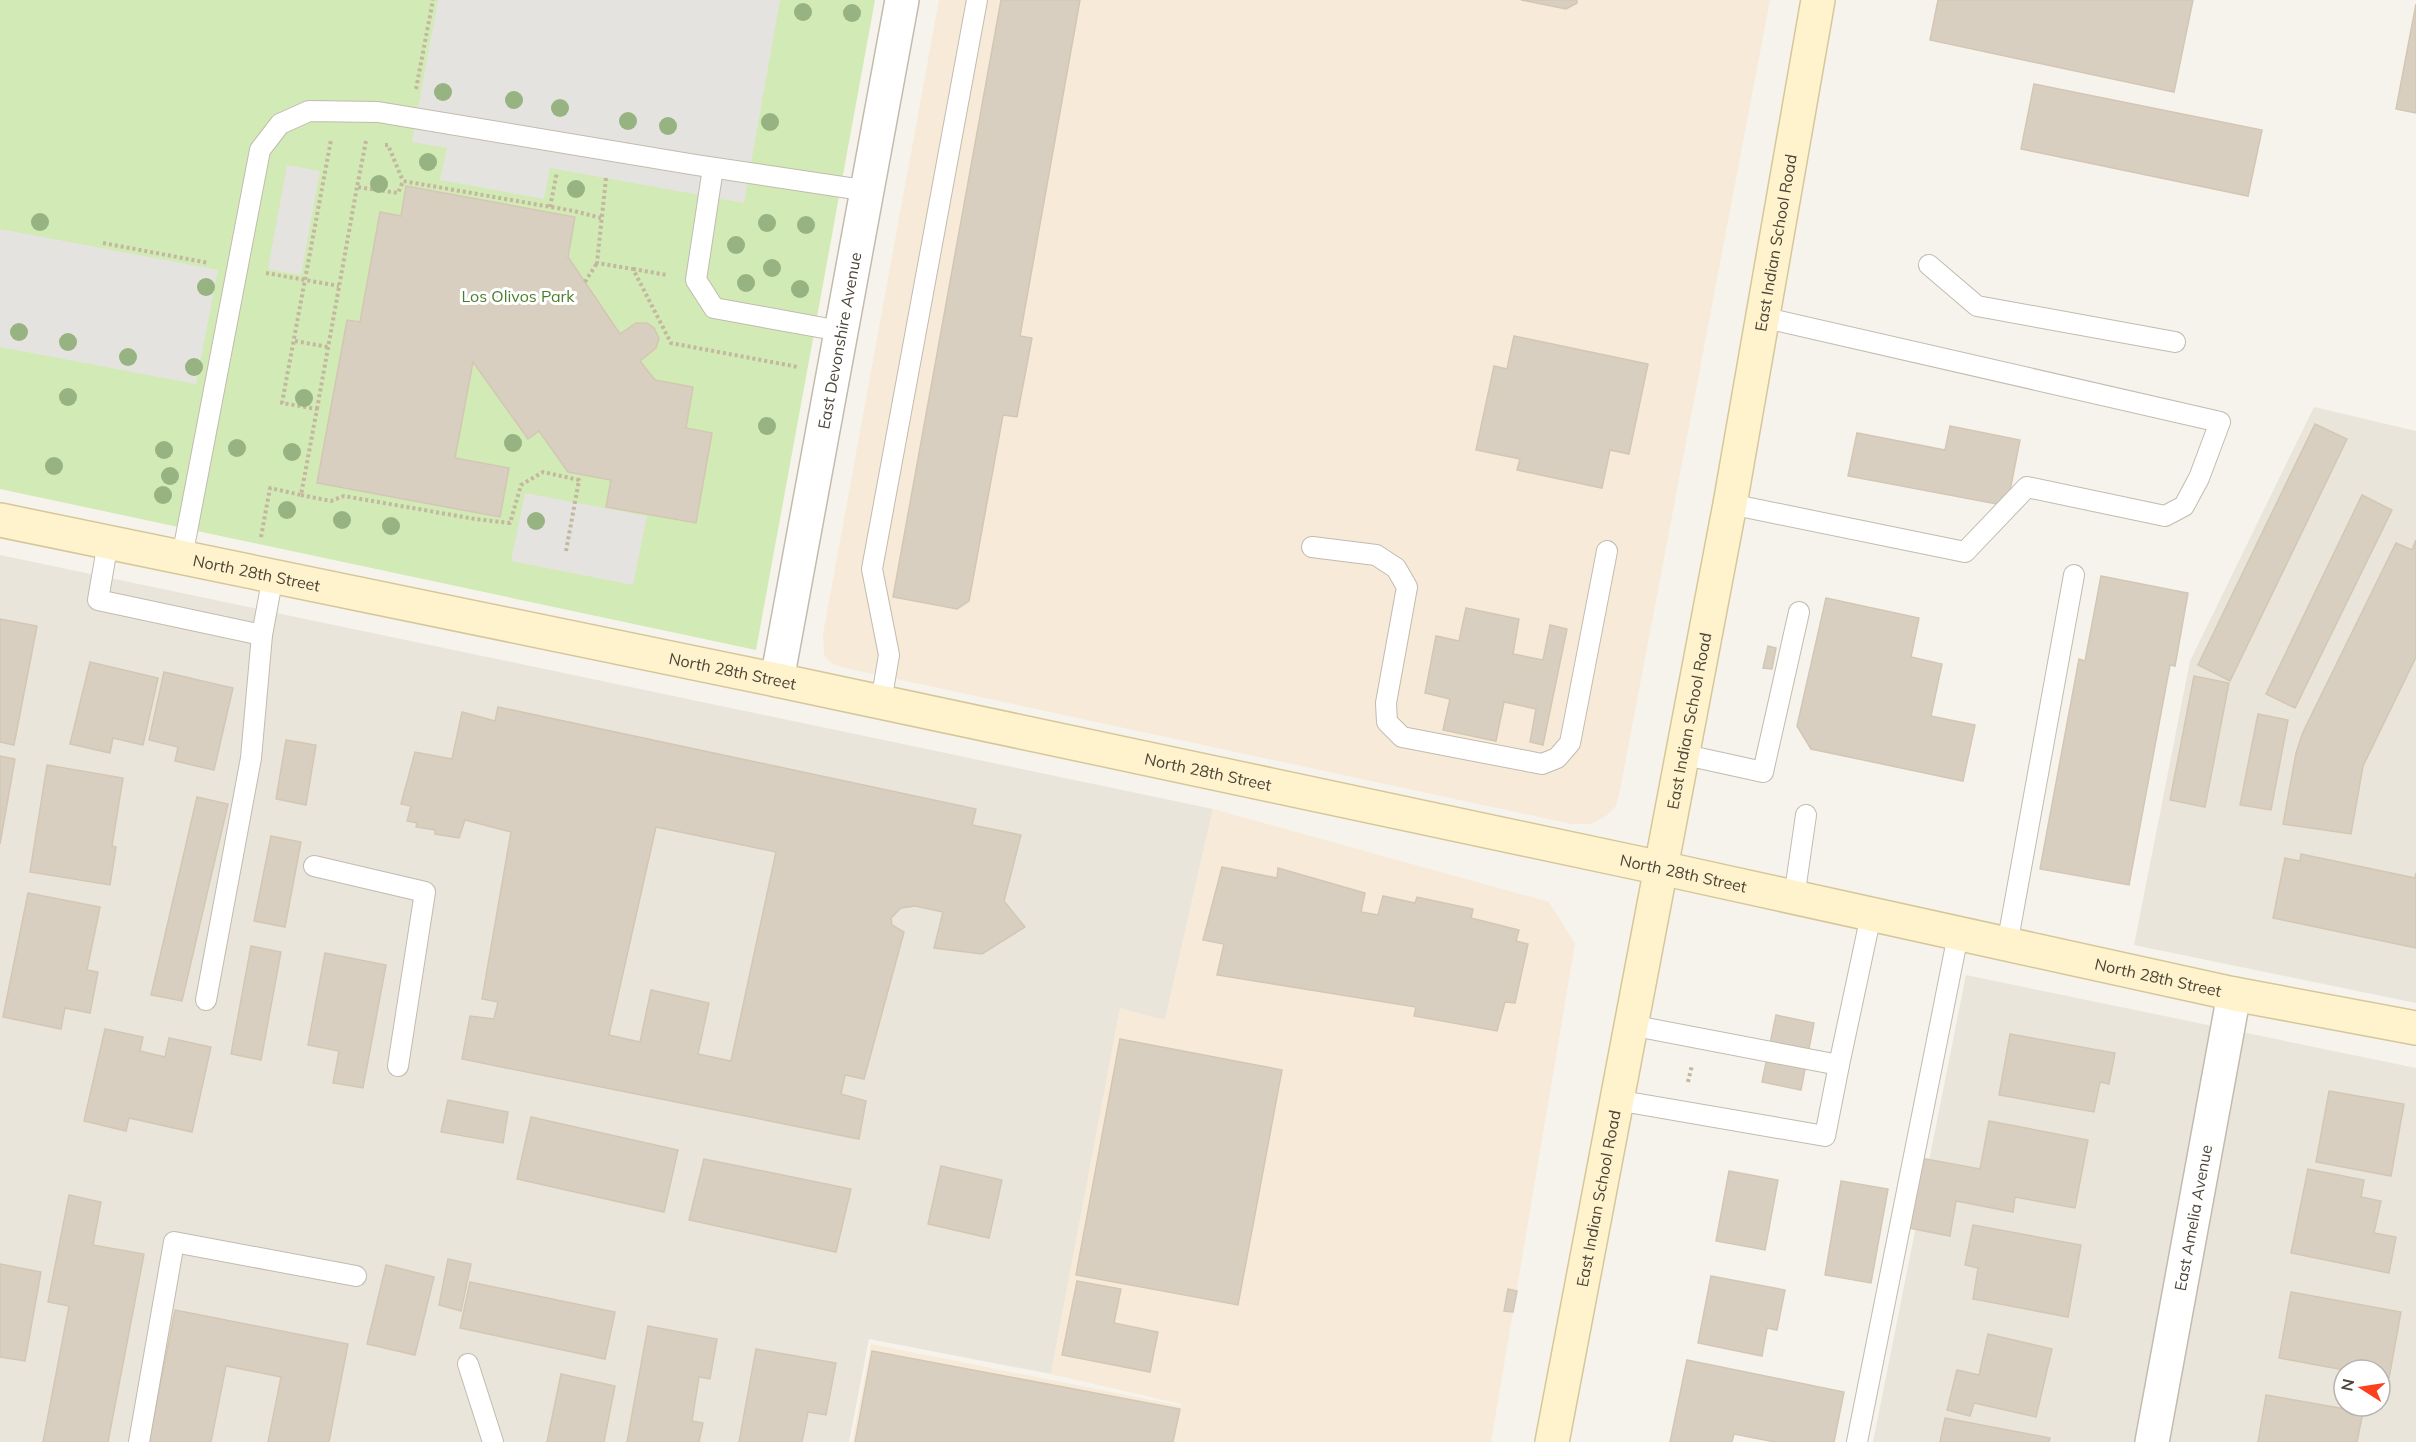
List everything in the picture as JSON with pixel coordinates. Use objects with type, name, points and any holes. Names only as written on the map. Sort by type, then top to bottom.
[{"type":"street","name":"East Devonshire Avenue","points":[[777,680],[840,331],[869,190],[902,0]]},
{"type":"street","name":"East Indian School Road","points":[[1552,1442],[1730,504],[1818,0]]},
{"type":"street","name":"North 28th Street","points":[[0,520],[881,702],[1660,868],[2234,994],[2416,1028]]},
{"type":"street","name":"East Amelia Avenue","points":[[2152,1442],[2234,994]]},
{"type":"lane","points":[[881,702],[889,655],[872,569],[977,0]]},
{"type":"lane","points":[[182,557],[260,150],[279,124],[309,111],[378,112],[714,168],[869,190]]},
{"type":"lane","points":[[714,168],[696,280],[714,308],[840,331]]},
{"type":"lane","points":[[1929,265],[1977,306],[2175,342]]},
{"type":"lane","points":[[1730,504],[1965,552],[2027,488],[2165,516],[2184,506],[2199,478],[2220,422],[1762,317]]},
{"type":"lane","points":[[108,542],[98,600],[262,635]]},
{"type":"lane","points":[[1312,547],[1376,555],[1396,568],[1407,588],[1386,703],[1388,722],[1402,738],[1542,764],[1557,758],[1570,743],[1607,551]]},
{"type":"lane","points":[[206,1000],[251,758],[262,635],[264,574]]},
{"type":"lane","points":[[2007,945],[2074,575]]},
{"type":"lane","points":[[1681,754],[1764,772],[1799,612]]},
{"type":"lane","points":[[1794,898],[1806,815]]},
{"type":"lane","points":[[314,866],[425,892],[398,1066]]},
{"type":"lane","points":[[1616,1100],[1825,1136],[1871,915]]},
{"type":"lane","points":[[1857,1442],[1958,935]]},
{"type":"lane","points":[[1630,1025],[1839,1065]]},
{"type":"lane","points":[[139,1442],[174,1242],[356,1276]]},
{"type":"lane","points":[[468,1364],[493,1442]]},
{"type":"path","points":[[414,98],[433,0]]},
{"type":"path","points":[[317,409],[282,404],[331,140],[336,136]]},
{"type":"path","points":[[356,139],[388,145],[403,181],[398,193],[357,187]]},
{"type":"path","points":[[301,495],[366,141]]},
{"type":"path","points":[[585,282],[597,263],[606,178]]},
{"type":"path","points":[[403,181],[574,211],[601,218]]},
{"type":"path","points":[[597,263],[633,269],[671,343],[802,368]]},
{"type":"path","points":[[295,341],[328,347]]},
{"type":"path","points":[[264,574],[270,488],[331,501],[344,496],[510,523],[521,485],[543,472],[579,480],[566,550]]},
{"type":"path","points":[[1688,1083],[1693,1060]]},
{"type":"shaded area","points":[[438,0],[780,0],[744,203],[550,168],[544,199],[440,180],[447,148],[412,142]]},
{"type":"shaded area","points":[[939,0],[1770,0],[1620,790],[1616,806],[1606,816],[1591,824],[1572,824],[845,668],[831,663],[824,655],[823,634]]},
{"type":"shaded area","points":[[287,165],[320,171],[301,275],[268,269]]},
{"type":"shaded area","points":[[0,229],[218,270],[196,384],[0,347]]},
{"type":"shaded area","points":[[2314,407],[2416,431],[2416,1003],[2134,945],[2190,661]]},
{"type":"shaded area","points":[[525,493],[647,516],[633,585],[511,561]]},
{"type":"shaded area","points":[[0,555],[1213,809],[1165,1020],[1120,1009],[1051,1374],[869,1339],[849,1442],[0,1442]]},
{"type":"shaded area","points":[[1213,809],[1549,902],[1575,944],[1491,1442],[852,1442],[871,1344],[1181,1406],[1181,1404],[1051,1374],[1120,1008],[1165,1020]]},
{"type":"shaded area","points":[[1966,975],[2416,1068],[2416,1442],[1873,1442]]},
{"type":"green space","name":"Los Olivos Park","points":[[0,0],[875,0],[756,650],[0,489]]},
{"type":"building","points":[[1001,0],[1080,0],[1020,336],[1032,338],[1017,417],[1003,415],[969,601],[957,609],[893,597]]},
{"type":"building","points":[[1521,0],[1577,0],[1577,3],[1566,9]]},
{"type":"building","points":[[1938,0],[2193,0],[2174,92],[1930,40]]},
{"type":"building","points":[[2416,4],[2416,113],[2396,109]]},
{"type":"building","points":[[2034,84],[2262,130],[2248,196],[2021,149]]},
{"type":"building","points":[[406,186],[575,217],[568,257],[620,334],[636,323],[647,323],[654,328],[659,338],[656,348],[640,361],[655,380],[693,387],[686,428],[712,433],[696,523],[606,507],[611,480],[568,472],[539,431],[528,439],[473,362],[455,458],[509,468],[500,517],[317,483],[347,320],[360,322],[380,212],[401,216]]},
{"type":"building","points":[[1514,336],[1648,364],[1629,454],[1610,450],[1602,488],[1517,470],[1520,459],[1476,450],[1494,366],[1507,369]]},
{"type":"building","points":[[2315,424],[2347,439],[2230,681],[2198,665]]},
{"type":"building","points":[[1950,426],[2020,440],[2007,506],[1848,476],[1857,433],[1945,450]]},
{"type":"building","points":[[2362,495],[2392,510],[2295,708],[2266,694]]},
{"type":"building","points":[[2416,540],[2416,657],[2363,766],[2351,834],[2283,824],[2296,753],[2303,732],[2396,543],[2412,550]]},
{"type":"building","points":[[2101,576],[2188,593],[2175,666],[2170,665],[2129,885],[2040,869],[2079,659],[2085,661]]},
{"type":"building","points":[[1826,598],[1919,618],[1911,657],[1942,664],[1931,716],[1975,725],[1963,781],[1811,749],[1797,726]]},
{"type":"building","points":[[1466,608],[1519,619],[1513,654],[1543,660],[1550,625],[1567,629],[1543,745],[1530,742],[1536,709],[1504,702],[1496,741],[1443,730],[1450,699],[1425,693],[1436,636],[1459,641]]},
{"type":"building","points":[[0,619],[37,626],[14,745],[0,742]]},
{"type":"building","points":[[1768,646],[1776,648],[1772,669],[1763,668]]},
{"type":"building","points":[[90,662],[158,678],[143,745],[113,738],[110,753],[70,744]]},
{"type":"building","points":[[164,672],[233,688],[214,770],[175,761],[178,747],[149,740]]},
{"type":"building","points":[[2194,676],[2229,683],[2205,807],[2170,800]]},
{"type":"building","points":[[498,707],[976,809],[972,825],[1021,835],[1004,901],[1025,927],[982,954],[934,948],[943,912],[915,906],[901,908],[891,918],[892,925],[904,932],[864,1079],[845,1075],[841,1094],[866,1101],[859,1139],[462,1059],[470,1016],[494,1019],[498,1002],[482,999],[511,832],[465,820],[459,838],[435,834],[435,830],[416,827],[417,823],[407,821],[411,806],[401,804],[415,752],[452,759],[462,712],[495,721]],"holes":[[[656,827],[776,852],[731,1061],[698,1054],[709,1003],[651,990],[640,1042],[609,1035]]]},
{"type":"building","points":[[2258,714],[2288,720],[2271,810],[2240,805]]},
{"type":"building","points":[[286,740],[316,745],[306,805],[276,799]]},
{"type":"building","points":[[0,756],[15,759],[0,844]]},
{"type":"building","points":[[47,765],[123,778],[112,846],[116,847],[110,885],[30,872]]},
{"type":"building","points":[[197,797],[228,804],[182,1001],[151,995]]},
{"type":"building","points":[[271,836],[301,842],[285,927],[254,921]]},
{"type":"building","points":[[2301,854],[2415,878],[2416,873],[2416,948],[2273,918],[2285,858],[2300,861]]},
{"type":"building","points":[[1222,867],[1277,878],[1278,868],[1365,893],[1361,912],[1378,915],[1383,896],[1415,903],[1417,897],[1473,909],[1471,918],[1519,930],[1516,941],[1528,944],[1515,1003],[1505,1002],[1497,1031],[1414,1016],[1416,1007],[1217,975],[1224,944],[1203,940]]},
{"type":"building","points":[[28,893],[100,907],[87,970],[98,972],[90,1013],[65,1008],[61,1029],[3,1017]]},
{"type":"building","points":[[251,946],[281,952],[261,1060],[231,1054]]},
{"type":"building","points":[[325,953],[386,965],[363,1088],[333,1083],[339,1051],[308,1045]]},
{"type":"building","points":[[1776,1015],[1814,1023],[1801,1090],[1762,1082]]},
{"type":"building","points":[[105,1029],[143,1037],[140,1051],[165,1057],[169,1038],[211,1047],[192,1132],[129,1118],[126,1131],[84,1121]]},
{"type":"building","points":[[2010,1034],[2115,1053],[2109,1084],[2100,1082],[2094,1112],[1999,1095]]},
{"type":"building","points":[[1120,1039],[1282,1070],[1238,1305],[1076,1275]]},
{"type":"building","points":[[2329,1091],[2404,1104],[2391,1176],[2316,1162]]},
{"type":"building","points":[[448,1100],[508,1112],[503,1143],[441,1132]]},
{"type":"building","points":[[531,1117],[678,1150],[664,1212],[517,1179]]},
{"type":"building","points":[[1989,1121],[2088,1140],[2075,1208],[2015,1197],[2013,1212],[1956,1201],[1950,1236],[1908,1228],[1921,1158],[1980,1169]]},
{"type":"building","points":[[704,1159],[851,1189],[836,1252],[689,1220]]},
{"type":"building","points":[[941,1166],[1002,1180],[989,1238],[928,1224]]},
{"type":"building","points":[[2308,1169],[2364,1180],[2361,1197],[2381,1201],[2374,1233],[2396,1237],[2389,1273],[2291,1253]]},
{"type":"building","points":[[1729,1171],[1778,1180],[1765,1250],[1716,1241]]},
{"type":"building","points":[[1841,1181],[1888,1189],[1871,1283],[1825,1275]]},
{"type":"building","points":[[69,1195],[101,1202],[93,1245],[144,1254],[108,1442],[43,1442],[69,1306],[48,1302]]},
{"type":"building","points":[[1973,1225],[2081,1245],[2068,1317],[1973,1299],[1978,1268],[1965,1265]]},
{"type":"building","points":[[448,1259],[471,1264],[461,1311],[439,1305]]},
{"type":"building","points":[[0,1264],[41,1272],[25,1361],[0,1357]]},
{"type":"building","points":[[386,1265],[434,1277],[415,1355],[367,1344]]},
{"type":"building","points":[[1711,1276],[1785,1290],[1777,1330],[1767,1328],[1762,1356],[1698,1343]]},
{"type":"building","points":[[1077,1281],[1121,1289],[1114,1323],[1158,1332],[1150,1372],[1062,1355]]},
{"type":"building","points":[[470,1282],[615,1312],[605,1359],[460,1328]]},
{"type":"building","points":[[1508,1289],[1517,1291],[1513,1312],[1504,1311]]},
{"type":"building","points":[[2291,1292],[2401,1312],[2392,1362],[2392,1358],[2332,1358],[2332,1368],[2279,1358]]},
{"type":"building","points":[[175,1310],[348,1344],[329,1442],[268,1442],[281,1377],[226,1366],[211,1442],[149,1442]]},
{"type":"building","points":[[648,1326],[717,1339],[710,1379],[699,1377],[692,1421],[703,1423],[699,1442],[627,1442]]},
{"type":"building","points":[[1988,1334],[2052,1349],[2036,1417],[1974,1403],[1970,1416],[1947,1410],[1957,1370],[1979,1375]]},
{"type":"building","points":[[756,1349],[836,1363],[826,1415],[808,1412],[802,1442],[739,1442]]},
{"type":"building","points":[[872,1351],[1180,1409],[1173,1442],[855,1442]]},
{"type":"building","points":[[1687,1360],[1844,1392],[1834,1442],[1775,1442],[1734,1434],[1732,1442],[1670,1442]]},
{"type":"building","points":[[561,1374],[615,1386],[604,1442],[547,1442]]},
{"type":"building","points":[[2266,1395],[2332,1407],[2332,1418],[2362,1418],[2357,1442],[2258,1442]]},
{"type":"building","points":[[1945,1418],[2050,1438],[2049,1442],[1940,1442]]}]
